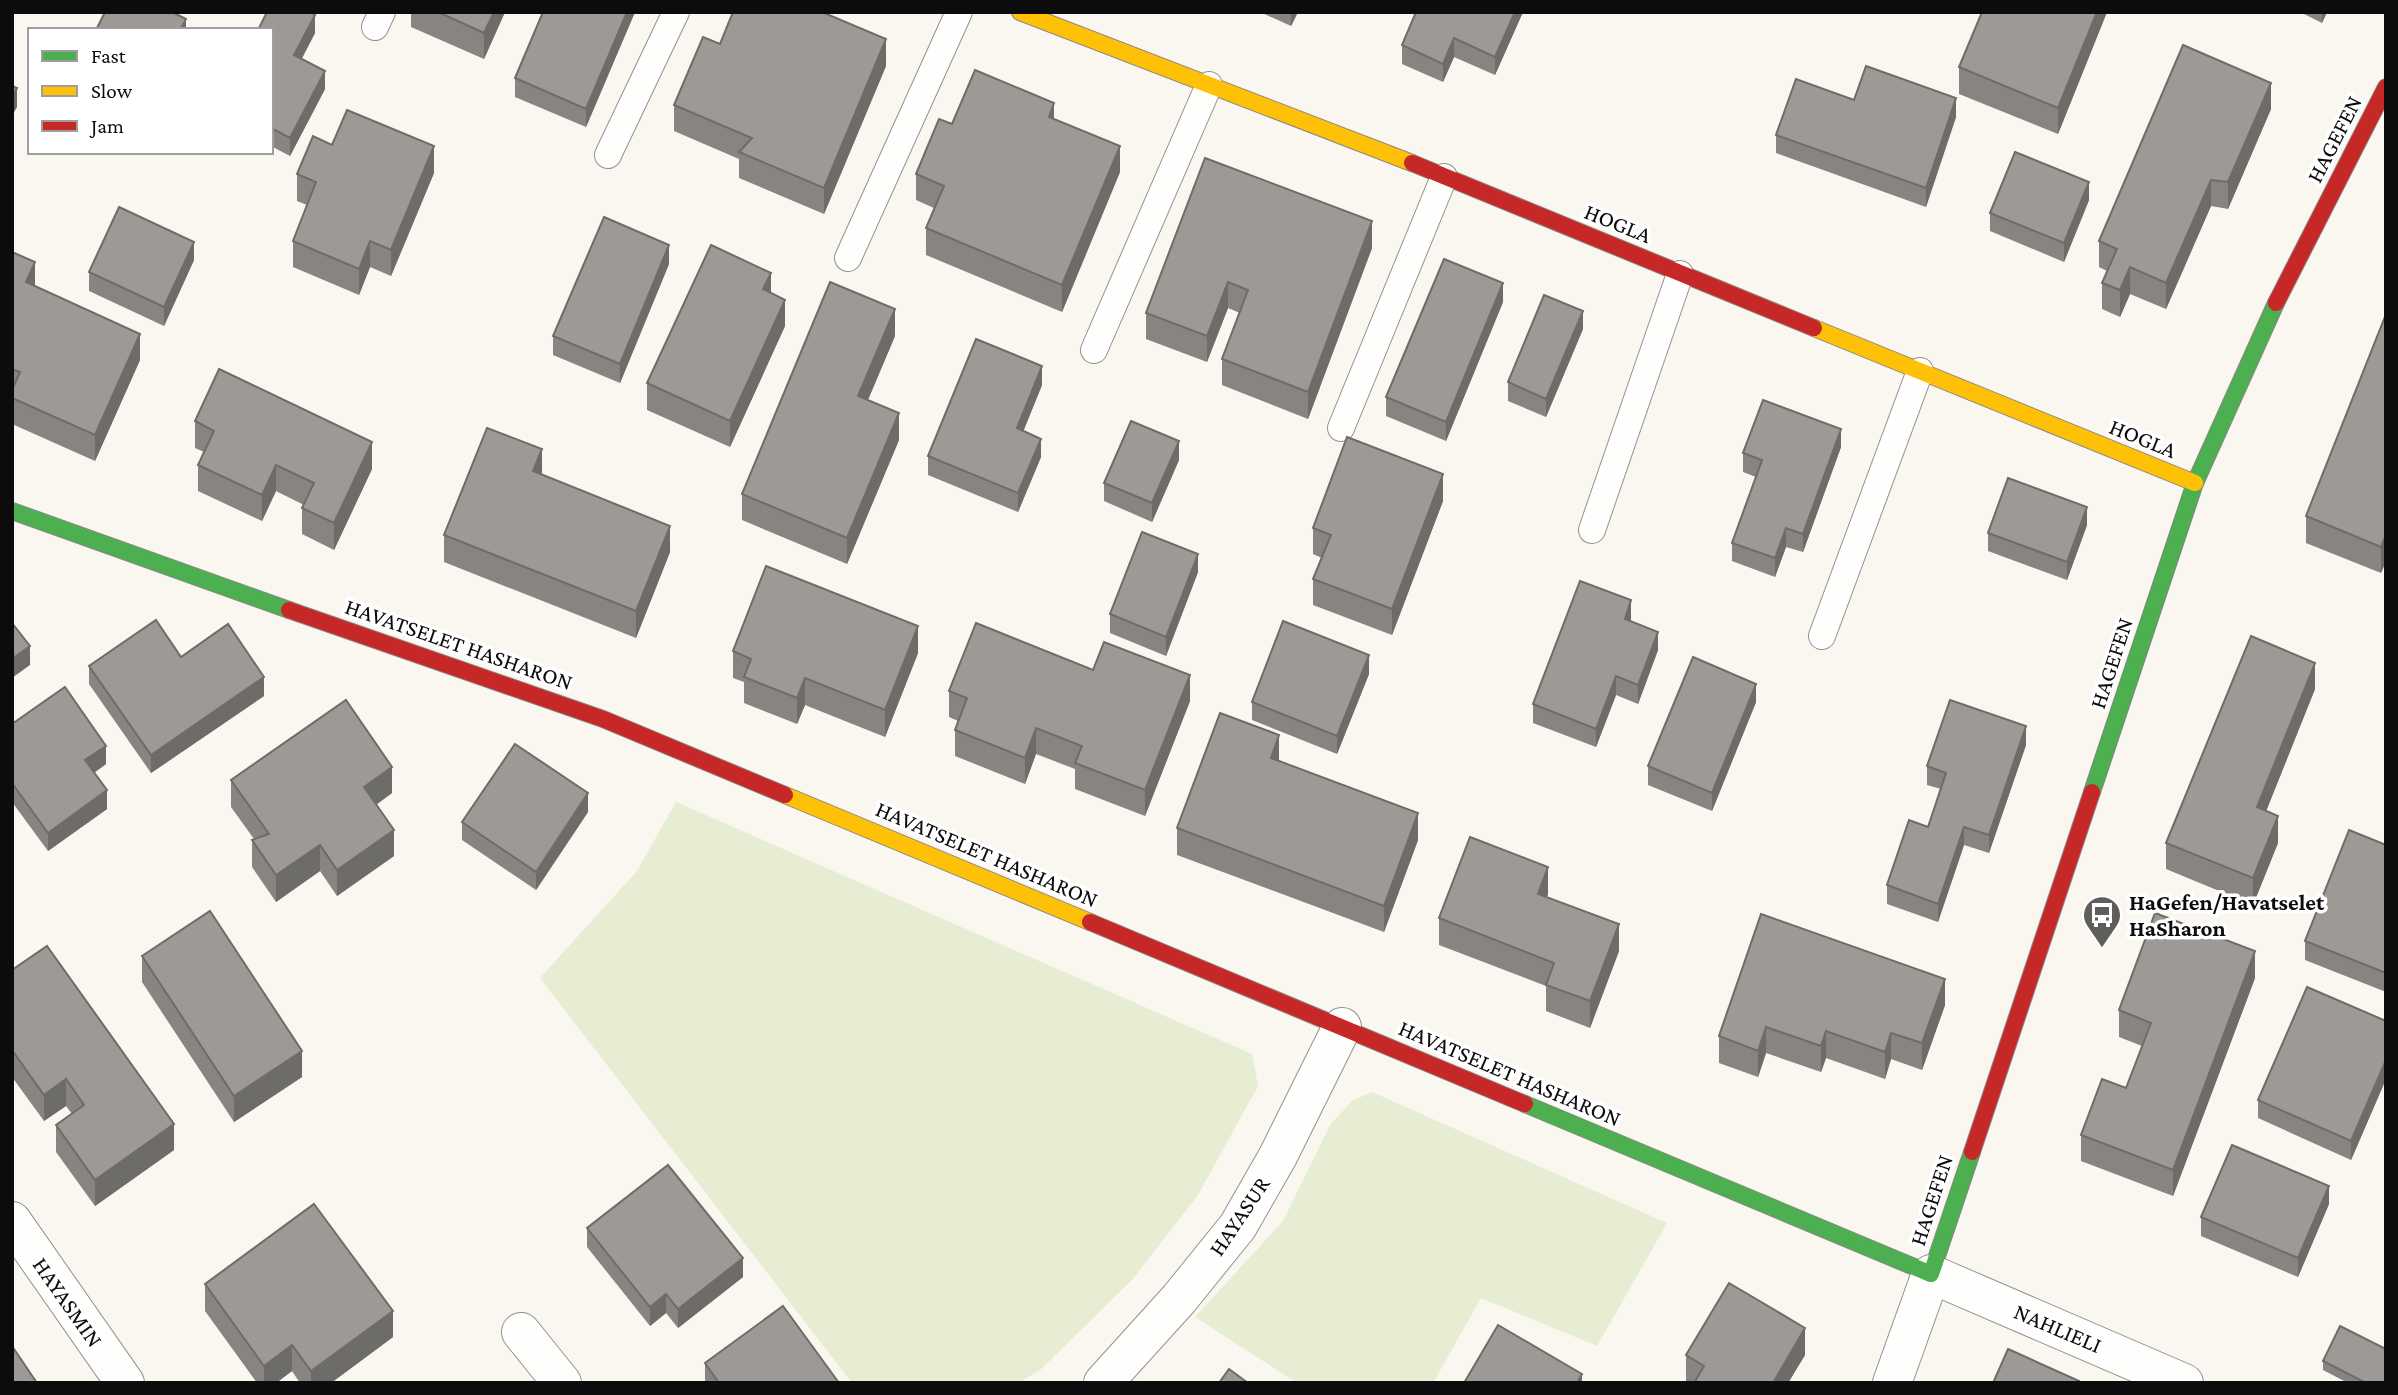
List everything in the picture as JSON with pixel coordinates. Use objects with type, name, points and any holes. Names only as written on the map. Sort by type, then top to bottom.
[{"type":"street","name":"HOGLA","points":[[1020,12],[1444,177],[2195,484]]},
{"type":"street","name":"HAGEFEN","points":[[1931,1274],[2195,484],[2271,313],[2386,87]]},
{"type":"street","name":"HAVATSELET HASHARON","points":[[12,511],[603,719],[1931,1274]]},
{"type":"street","name":"HAYASUR","points":[[1103,1383],[1179,1299],[1238,1226],[1278,1156],[1342,1027]]},
{"type":"street","name":"HAYASMIN","points":[[12,1221],[125,1383]]},
{"type":"street","points":[[1892,1383],[1931,1274]]},
{"type":"street","name":"NAHLIELI","points":[[1931,1274],[2184,1383]]},
{"type":"street","points":[[521,1332],[562,1383]]},
{"type":"lane","points":[[608,155],[676,12]]},
{"type":"lane","points":[[848,258],[959,12]]},
{"type":"lane","points":[[1094,350],[1209,85]]},
{"type":"lane","points":[[1341,428],[1444,177]]},
{"type":"lane","points":[[1592,530],[1680,274]]},
{"type":"lane","points":[[1822,636],[1920,371]]},
{"type":"green space","points":[[676,802],[1252,1054],[1258,1086],[1198,1195],[1132,1280],[1040,1370],[1018,1383],[852,1383],[540,978],[637,871]]},
{"type":"green space","points":[[1372,1092],[1667,1223],[1597,1346],[1481,1298],[1433,1383],[1297,1383],[1195,1317],[1283,1221],[1330,1125],[1352,1101]]},
{"type":"building","points":[[105,12],[172,12],[186,19],[181,28],[97,28]]},
{"type":"building","points":[[267,12],[310,12],[315,15],[294,55],[325,71],[290,138],[273,129],[273,28],[259,28]]},
{"type":"building","points":[[438,12],[494,12],[484,33]]},
{"type":"building","points":[[543,12],[627,12],[586,109],[515,78]]},
{"type":"building","points":[[733,12],[822,12],[886,39],[824,188],[739,152],[752,138],[674,105],[703,37],[720,44]]},
{"type":"building","points":[[1416,12],[1515,12],[1495,57],[1454,38],[1443,64],[1402,45]]},
{"type":"building","points":[[1982,12],[2097,12],[2058,108],[1959,67]]},
{"type":"building","points":[[2183,45],[2271,83],[2228,182],[2211,180],[2166,283],[2130,267],[2120,290],[2102,283],[2117,249],[2099,241]]},
{"type":"building","points":[[1866,66],[1956,98],[1926,188],[1776,135],[1796,79],[1854,100]]},
{"type":"building","points":[[975,70],[1054,103],[1049,117],[1120,146],[1062,285],[926,228],[944,186],[916,174],[939,119],[952,124]]},
{"type":"building","points":[[347,110],[434,146],[391,250],[370,241],[359,269],[293,241],[316,182],[297,174],[313,136],[332,145]]},
{"type":"building","points":[[2015,152],[2089,182],[2064,243],[1990,213]]},
{"type":"building","points":[[1205,158],[1372,221],[1308,392],[1222,359],[1248,290],[1228,282],[1207,336],[1146,313]]},
{"type":"building","points":[[119,207],[194,242],[164,307],[89,272]]},
{"type":"building","points":[[604,217],[669,245],[620,364],[553,336]]},
{"type":"building","points":[[711,245],[771,273],[763,289],[785,300],[730,421],[647,383]]},
{"type":"building","points":[[12,252],[35,262],[26,282],[140,334],[95,435],[12,398],[12,390],[20,372],[12,369]]},
{"type":"building","points":[[1444,259],[1503,283],[1446,422],[1386,397]]},
{"type":"building","points":[[830,282],[895,309],[858,396],[899,413],[847,538],[742,494]]},
{"type":"building","points":[[1544,295],[1583,311],[1546,399],[1508,382]]},
{"type":"building","points":[[2386,314],[2386,535],[2381,547],[2306,516]]},
{"type":"building","points":[[976,339],[1042,366],[1017,428],[1041,439],[1018,493],[928,456]]},
{"type":"building","points":[[219,369],[372,442],[334,523],[302,508],[314,483],[276,465],[262,495],[198,465],[214,431],[195,421]]},
{"type":"building","points":[[1763,400],[1841,429],[1803,534],[1786,528],[1775,558],[1732,543],[1762,460],[1743,453]]},
{"type":"building","points":[[1131,421],[1179,441],[1152,503],[1104,483]]},
{"type":"building","points":[[487,428],[542,449],[533,471],[670,526],[636,611],[444,535]]},
{"type":"building","points":[[1347,437],[1443,474],[1392,609],[1313,579],[1331,535],[1313,528]]},
{"type":"building","points":[[2008,478],[2087,507],[2067,562],[1988,533]]},
{"type":"building","points":[[1142,532],[1198,554],[1166,637],[1110,614]]},
{"type":"building","points":[[766,566],[918,626],[885,710],[805,678],[797,698],[744,677],[751,659],[733,651]]},
{"type":"building","points":[[1580,581],[1631,600],[1625,619],[1658,632],[1638,685],[1616,676],[1596,729],[1533,704]]},
{"type":"building","points":[[156,620],[181,657],[228,624],[264,677],[151,755],[89,666]]},
{"type":"building","points":[[1283,621],[1369,655],[1337,736],[1252,702]]},
{"type":"building","points":[[12,623],[30,646],[12,659]]},
{"type":"building","points":[[976,623],[1093,670],[1104,642],[1190,675],[1145,790],[1075,763],[1082,746],[1036,728],[1025,758],[955,730],[967,698],[949,691]]},
{"type":"building","points":[[2251,636],[2315,663],[2257,807],[2278,816],[2253,878],[2166,843]]},
{"type":"building","points":[[1693,657],[1756,684],[1712,793],[1648,766]]},
{"type":"building","points":[[65,687],[106,746],[85,760],[107,790],[48,833],[12,783],[12,724]]},
{"type":"building","points":[[346,700],[392,767],[364,787],[394,830],[337,870],[320,845],[276,875],[252,840],[269,834],[231,780]]},
{"type":"building","points":[[1950,700],[2026,726],[1989,835],[1964,827],[1938,904],[1887,885],[1909,820],[1928,827],[1946,773],[1927,766]]},
{"type":"building","points":[[1220,713],[1279,735],[1271,758],[1418,813],[1384,906],[1177,828]]},
{"type":"building","points":[[515,744],[588,793],[536,872],[462,822]]},
{"type":"building","points":[[2349,830],[2386,845],[2386,973],[2305,941]]},
{"type":"building","points":[[1470,837],[1548,867],[1538,894],[1619,924],[1590,1001],[1546,985],[1554,963],[1439,918]]},
{"type":"building","points":[[210,911],[302,1051],[234,1096],[142,956]]},
{"type":"building","points":[[2155,913],[2255,951],[2173,1170],[2081,1135],[2102,1079],[2126,1088],[2151,1023],[2119,1010]]},
{"type":"building","points":[[1761,914],[1945,979],[1922,1043],[1891,1033],[1885,1052],[1826,1031],[1821,1046],[1766,1027],[1758,1051],[1719,1036]]},
{"type":"building","points":[[47,946],[174,1124],[95,1180],[56,1125],[84,1105],[66,1079],[44,1095],[12,1050],[12,970]]},
{"type":"building","points":[[2307,987],[2386,1021],[2386,1060],[2351,1141],[2258,1100]]},
{"type":"building","points":[[2232,1145],[2329,1186],[2298,1258],[2201,1217]]},
{"type":"building","points":[[668,1165],[743,1258],[678,1309],[666,1294],[650,1307],[587,1228]]},
{"type":"building","points":[[314,1204],[393,1311],[311,1371],[292,1345],[264,1366],[205,1284]]},
{"type":"building","points":[[1729,1283],[1805,1328],[1773,1383],[1694,1383],[1704,1366],[1686,1355]]},
{"type":"building","points":[[783,1306],[839,1383],[719,1383],[705,1363]]},
{"type":"building","points":[[1498,1325],[1582,1374],[1577,1383],[1464,1383]]},
{"type":"building","points":[[2340,1326],[2386,1349],[2386,1383],[2366,1383],[2323,1361]]},
{"type":"building","points":[[12,1346],[37,1383],[12,1383]]},
{"type":"building","points":[[2008,1349],[2079,1381],[1993,1383]]},
{"type":"building","points":[[1229,1369],[1248,1383],[1219,1383]]},
{"type":"traffic: fast","points":[[2092,792],[2195,483],[2276,303]]},
{"type":"traffic: fast","points":[[12,511],[289,610]]},
{"type":"traffic: fast","points":[[1525,1104],[1931,1274],[1972,1152]]},
{"type":"traffic: slow","points":[[1020,12],[1412,163]]},
{"type":"traffic: slow","points":[[1814,328],[2195,483]]},
{"type":"traffic: slow","points":[[785,795],[1090,922]]},
{"type":"traffic: jam","points":[[2276,303],[2386,87]]},
{"type":"traffic: jam","points":[[1412,163],[1814,328]]},
{"type":"traffic: jam","points":[[289,610],[603,719],[785,795]]},
{"type":"traffic: jam","points":[[1972,1152],[2092,792]]},
{"type":"traffic: jam","points":[[1090,922],[1525,1104]]},
{"type":"place","name":"HaGefen/Havatselet HaSharon","points":[[2102,949]]}]
